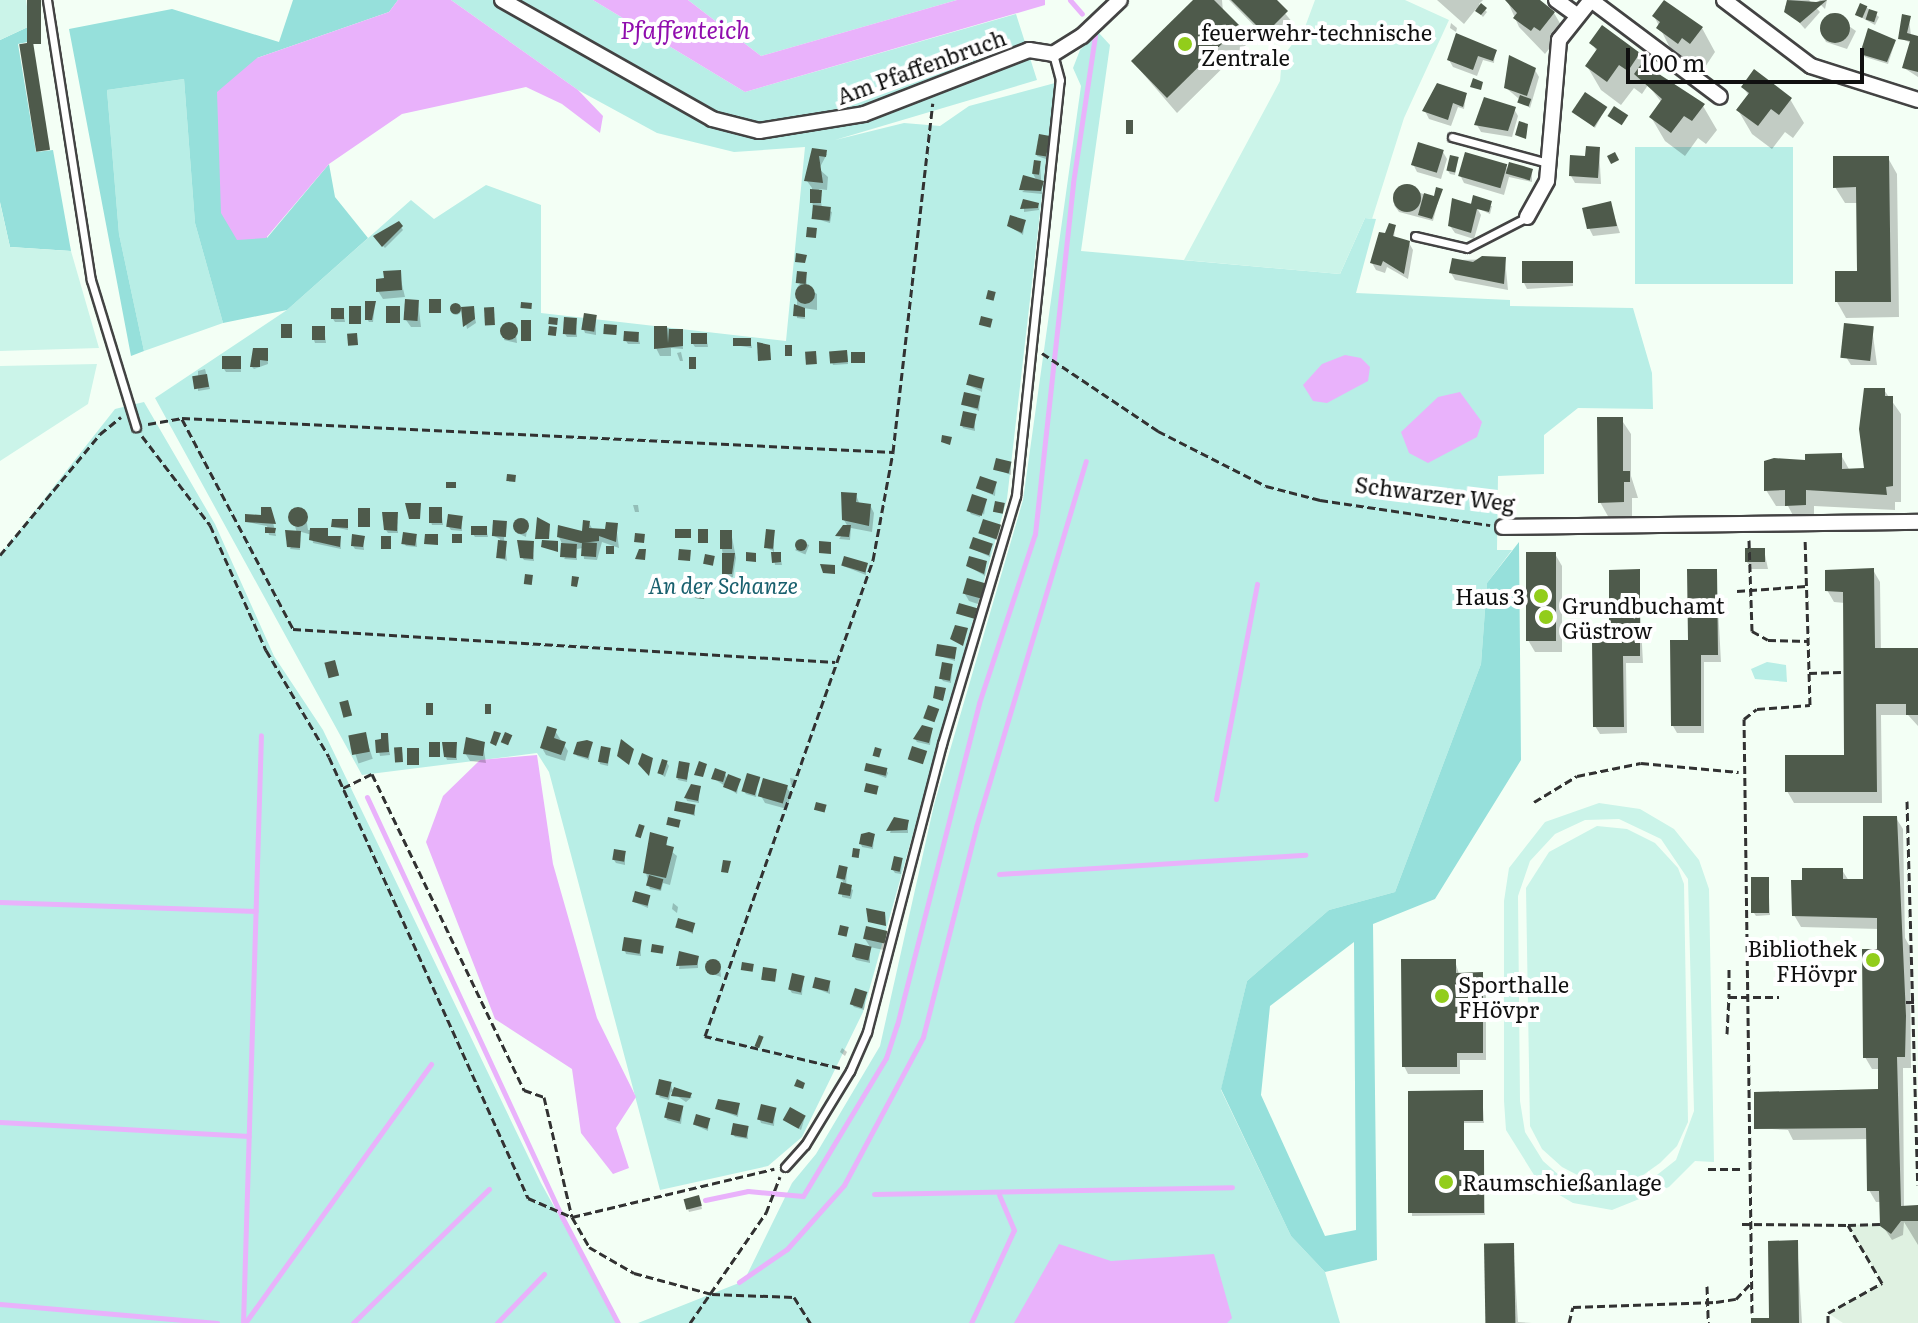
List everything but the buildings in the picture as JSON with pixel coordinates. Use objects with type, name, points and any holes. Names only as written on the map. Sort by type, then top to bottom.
[{"type":"street","name":"Am Pfaffenbruch","points":[[502,0],[699,113],[759,131],[864,114],[1029,50],[1053,54]]},
{"type":"street","points":[[1053,54],[1082,36],[1120,0]]},
{"type":"street","points":[[1556,0],[1578,16]]},
{"type":"street","points":[[1527,217],[1547,181],[1559,40],[1591,0],[1720,97]]},
{"type":"street","points":[[1724,0],[1811,66],[1918,100]]},
{"type":"street","name":"Schwarzer Weg","points":[[1503,527],[1918,522]]},
{"type":"lane","points":[[47,0],[91,280],[136,427]]},
{"type":"lane","points":[[785,1167],[805,1145],[850,1071],[867,1032],[942,744],[1016,496],[1036,348],[1060,80],[1053,54]]},
{"type":"lane","points":[[1452,137],[1548,163]]},
{"type":"lane","points":[[1415,236],[1467,248],[1527,217]]},
{"type":"path","points":[[850,1071],[705,1036],[873,560],[893,452],[935,84]]},
{"type":"path","name":"Schwarzer Weg","points":[[1036,348],[1066,373],[1158,431],[1266,486],[1320,500],[1503,527]]},
{"type":"path","points":[[0,555],[100,434],[131,408]]},
{"type":"path","points":[[785,1167],[572,1217],[528,1198],[343,788],[266,650],[210,525],[136,427],[182,418],[893,452]]},
{"type":"path","points":[[182,418],[293,629],[835,662]]},
{"type":"path","points":[[1748,524],[1752,631],[1768,640],[1808,641]]},
{"type":"path","points":[[1752,1313],[1744,719],[1757,709],[1810,705],[1804,539],[1819,539]]},
{"type":"path","points":[[1737,591],[1750,587],[1806,586]]},
{"type":"path","points":[[1809,673],[1841,672]]},
{"type":"path","points":[[1534,802],[1577,776],[1641,763],[1739,772]]},
{"type":"path","points":[[343,788],[372,774],[524,1090],[544,1097],[572,1217],[589,1247],[634,1273],[712,1294],[794,1297],[810,1323]]},
{"type":"path","points":[[1907,801],[1909,1002],[1918,1185]]},
{"type":"path","points":[[1727,1034],[1729,969]]},
{"type":"path","points":[[1729,997],[1779,997]]},
{"type":"path","points":[[1909,1002],[1918,1002]]},
{"type":"path","points":[[1708,1169],[1741,1169]]},
{"type":"path","points":[[690,1323],[766,1213],[779,1179]]},
{"type":"path","points":[[1742,1224],[1880,1224]]},
{"type":"path","points":[[1828,1323],[1828,1313],[1882,1283],[1848,1225]]},
{"type":"path","points":[[1569,1323],[1573,1307],[1708,1303],[1736,1299],[1752,1282]]},
{"type":"path","points":[[1707,1286],[1708,1323]]},
{"type":"green space","name":"An der Schanze","points":[[451,0],[593,0],[745,92],[1016,14],[1037,80],[835,140],[904,123],[940,126],[969,106],[1055,83],[1007,499],[863,1012],[802,1137],[768,1166],[660,1190],[549,772],[537,753],[362,775],[155,398],[287,310],[411,200],[434,219],[486,185],[541,205],[541,313],[786,341],[805,147],[734,152],[657,133],[578,90]]},
{"type":"green space","points":[[688,0],[957,0],[761,56]]},
{"type":"green space","points":[[1098,32],[1110,45],[1081,251],[1340,274],[1365,218],[1376,219],[1356,293],[1510,300],[1510,306],[1633,308],[1652,373],[1653,409],[1578,408],[1544,435],[1544,474],[1498,476],[1497,550],[1512,550],[1487,583],[1481,664],[1395,892],[1329,910],[1247,981],[1221,1090],[1291,1236],[1325,1272],[1340,1323],[638,1323],[744,1281],[792,1183],[816,1154],[880,1046],[934,805],[1023,500],[1081,86],[1073,68],[1080,50]]},
{"type":"green space","points":[[184,79],[195,223],[223,323],[144,351],[119,234],[107,90]]},
{"type":"green space","points":[[1635,147],[1793,147],[1793,284],[1635,284]]},
{"type":"green space","points":[[144,402],[215,524],[274,656],[323,730],[541,1183],[618,1323],[0,1323],[0,555],[115,409]]},
{"type":"green space","points":[[1767,662],[1786,665],[1787,682],[1755,679],[1751,669]]},
{"type":"shaded area","points":[[0,0],[26,0],[30,26],[0,40]]},
{"type":"shaded area","points":[[293,0],[398,0],[389,12],[257,58],[267,238],[329,164],[335,197],[368,238],[287,310],[223,323],[195,223],[184,79],[107,90],[119,234],[144,351],[131,356],[69,29],[172,9],[279,42]]},
{"type":"shaded area","points":[[1315,0],[1405,0],[1449,20],[1404,118],[1372,219],[1365,218],[1340,274],[1184,260],[1280,81],[1282,58],[1305,27]]},
{"type":"shaded area","points":[[30,26],[32,41],[18,44],[36,152],[53,150],[71,251],[10,247],[0,202],[0,40]]},
{"type":"shaded area","points":[[0,203],[10,247],[71,251],[99,348],[0,351]]},
{"type":"shaded area","points":[[97,364],[88,404],[0,461],[0,366]]},
{"type":"shaded area","points":[[1519,542],[1521,760],[1435,899],[1373,924],[1377,1260],[1325,1272],[1291,1236],[1221,1089],[1247,981],[1329,910],[1395,892],[1481,664],[1487,583]],"holes":[[[1354,942],[1356,1230],[1325,1236],[1261,1095],[1270,1006]]]},
{"type":"shaded area","points":[[1599,803],[1640,809],[1674,829],[1699,860],[1709,889],[1714,1162],[1695,1161],[1669,1187],[1612,1210],[1573,1203],[1539,1183],[1506,1130],[1504,901],[1509,868],[1545,822]],"holes":[[[1619,819],[1661,839],[1688,879],[1694,1111],[1676,1160],[1648,1182],[1614,1193],[1568,1183],[1543,1161],[1525,1132],[1520,1101],[1518,896],[1530,861],[1555,834],[1585,820]]]},
{"type":"shaded area","points":[[1597,826],[1627,829],[1655,843],[1678,868],[1684,884],[1688,1122],[1677,1146],[1660,1163],[1639,1178],[1611,1183],[1585,1179],[1562,1167],[1542,1149],[1530,1126],[1526,888],[1549,852]]},
{"type":"shaded area","points":[[1901,1221],[1918,1221],[1918,1323],[1843,1323],[1828,1313],[1882,1283],[1848,1225],[1880,1224],[1891,1234]]},
{"type":"water","points":[[398,0],[451,0],[578,90],[603,116],[600,133],[562,104],[526,87],[402,114],[329,164],[266,238],[237,240],[221,213],[217,92],[257,58],[389,12]]},
{"type":"water","name":"Pfaffenteich","points":[[593,0],[688,0],[761,56],[957,0],[1045,0],[1045,5],[745,92]]},
{"type":"water","points":[[1345,355],[1361,358],[1370,367],[1368,381],[1327,403],[1313,401],[1303,385],[1322,364]]},
{"type":"water","points":[[1460,392],[1482,422],[1477,437],[1428,463],[1409,453],[1401,432],[1438,397]]},
{"type":"water","points":[[537,755],[553,864],[597,1018],[636,1097],[616,1128],[629,1168],[613,1174],[581,1133],[572,1069],[495,1019],[426,842],[443,796],[480,760]]},
{"type":"water","points":[[1059,1244],[1111,1261],[1214,1254],[1232,1318],[1227,1323],[1014,1323]]},
{"type":"waterway","points":[[1070,0],[1082,14]]},
{"type":"waterway","points":[[705,1200],[748,1191],[803,1196],[886,1058],[979,703],[1035,534],[1073,183],[1095,36]]},
{"type":"waterway","points":[[739,1282],[787,1249],[844,1185],[923,1037],[976,827],[1086,461]]},
{"type":"waterway","points":[[1216,799],[1257,584]]},
{"type":"waterway","points":[[243,1323],[261,735]]},
{"type":"waterway","points":[[367,797],[562,1217],[618,1323]]},
{"type":"waterway","points":[[999,874],[1305,855]]},
{"type":"waterway","points":[[0,902],[256,911]]},
{"type":"waterway","points":[[245,1323],[431,1064]]},
{"type":"waterway","points":[[0,1122],[249,1136]]},
{"type":"waterway","points":[[874,1194],[1232,1187]]},
{"type":"waterway","points":[[353,1323],[489,1189]]},
{"type":"waterway","points":[[971,1323],[1014,1230],[999,1195]]},
{"type":"waterway","points":[[497,1323],[544,1274]]},
{"type":"waterway","points":[[0,1304],[217,1323]]},
{"type":"place","name":"feuerwehr-technische Zentrale","points":[[1185,44]]},
{"type":"place","name":"Haus 3","points":[[1541,596]]},
{"type":"place","name":"Grundbuchamt Güstrow","points":[[1546,617]]},
{"type":"place","name":"Bibliothek FHövpr","points":[[1873,960]]},
{"type":"place","name":"Sporthalle FHövpr","points":[[1442,996]]},
{"type":"place","name":"Raumschießanlage","points":[[1446,1182]]}]
